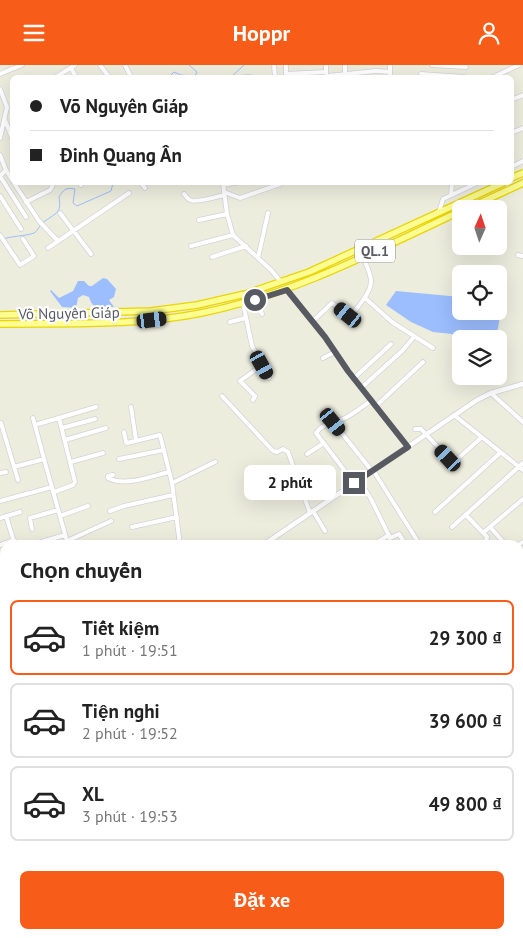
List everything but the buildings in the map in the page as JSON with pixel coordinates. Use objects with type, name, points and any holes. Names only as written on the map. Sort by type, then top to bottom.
[{"type":"highway","points":[[486,200],[523,183]]},
{"type":"highway","name":"Võ Nguyên Giáp","points":[[0,315],[151,311],[197,305],[245,294],[309,272],[498,185]]},
{"type":"highway","name":"Võ Nguyên Giáp","points":[[0,324],[152,320],[199,314],[287,290],[452,215]]},
{"type":"street","points":[[0,73],[22,65]]},
{"type":"street","points":[[326,65],[327,75]]},
{"type":"street","points":[[351,75],[376,71],[390,72],[390,65]]},
{"type":"street","points":[[432,65],[466,66]]},
{"type":"street","points":[[497,75],[519,65]]},
{"type":"street","points":[[59,75],[73,66]]},
{"type":"street","points":[[0,89],[7,107],[0,138]]},
{"type":"street","points":[[5,120],[10,133]]},
{"type":"street","points":[[0,155],[10,176]]},
{"type":"street","points":[[6,170],[0,176],[26,217]]},
{"type":"street","points":[[15,185],[38,221],[58,240]]},
{"type":"street","points":[[26,202],[50,190],[52,185]]},
{"type":"street","points":[[143,185],[146,188]]},
{"type":"street","points":[[223,185],[227,214],[233,235],[272,271],[281,283]]},
{"type":"street","points":[[184,194],[192,201],[224,194],[240,198],[278,185]]},
{"type":"street","points":[[451,195],[452,185]]},
{"type":"street","points":[[439,212],[442,201],[473,185]]},
{"type":"street","points":[[48,248],[129,193]]},
{"type":"street","points":[[0,196],[21,229]]},
{"type":"street","points":[[60,213],[91,254]]},
{"type":"street","points":[[258,258],[268,213]]},
{"type":"street","points":[[199,220],[227,214]]},
{"type":"street","points":[[191,246],[233,235]]},
{"type":"street","points":[[1,237],[20,265],[34,256],[23,239]]},
{"type":"street","points":[[212,257],[246,247]]},
{"type":"street","points":[[518,255],[523,255]]},
{"type":"street","points":[[313,321],[332,303],[350,316],[365,298],[371,289],[372,282],[363,257]]},
{"type":"street","points":[[287,290],[313,321],[354,379],[408,447]]},
{"type":"street","points":[[365,298],[392,321],[433,348]]},
{"type":"street","points":[[255,300],[262,314]]},
{"type":"street","points":[[243,303],[252,346],[269,378]]},
{"type":"street","points":[[230,323],[245,318]]},
{"type":"street","points":[[361,387],[386,366],[414,337]]},
{"type":"street","points":[[354,379],[391,343]]},
{"type":"street","points":[[323,358],[335,352]]},
{"type":"street","points":[[376,406],[423,362]]},
{"type":"street","points":[[253,401],[255,397],[240,381],[262,365]]},
{"type":"street","points":[[270,540],[454,415],[491,393],[523,384]]},
{"type":"street","points":[[491,393],[523,423]]},
{"type":"street","points":[[222,396],[273,451],[283,449],[288,452],[311,512],[325,531]]},
{"type":"street","points":[[354,483],[316,433],[333,422],[346,418],[372,400]]},
{"type":"street","points":[[35,425],[96,407]]},
{"type":"street","points":[[131,407],[136,440]]},
{"type":"street","points":[[454,415],[523,471]]},
{"type":"street","points":[[33,418],[67,540]]},
{"type":"street","points":[[54,492],[74,484],[71,463],[59,418]]},
{"type":"street","points":[[62,428],[95,419]]},
{"type":"street","points":[[333,422],[373,471],[417,540]]},
{"type":"street","points":[[2,423],[18,480]]},
{"type":"street","points":[[80,423],[83,435]]},
{"type":"street","points":[[65,440],[106,428]]},
{"type":"street","points":[[415,429],[421,429],[453,463],[482,437]]},
{"type":"street","points":[[124,432],[126,443],[160,435],[172,483],[179,540]]},
{"type":"street","points":[[307,454],[324,443]]},
{"type":"street","points":[[119,459],[164,449]]},
{"type":"street","points":[[71,463],[103,453]]},
{"type":"street","points":[[435,512],[500,453]]},
{"type":"street","points":[[14,467],[44,459]]},
{"type":"street","points":[[172,483],[215,462]]},
{"type":"street","points":[[452,527],[523,463]]},
{"type":"street","points":[[0,473],[6,472]]},
{"type":"street","points":[[113,475],[108,476],[108,478],[128,481],[168,472]]},
{"type":"street","points":[[359,480],[391,538],[400,534],[403,540]]},
{"type":"street","points":[[0,501],[52,487]]},
{"type":"street","points":[[110,511],[124,505],[173,495]]},
{"type":"street","points":[[484,532],[523,499]]},
{"type":"street","points":[[60,516],[88,506]]},
{"type":"street","points":[[32,529],[30,518],[58,510]]},
{"type":"street","points":[[0,518],[20,512]]},
{"type":"street","points":[[466,515],[484,532],[487,537],[486,540]]},
{"type":"street","points":[[6,516],[13,540]]},
{"type":"street","points":[[132,527],[177,517]]},
{"type":"street","points":[[74,540],[111,521]]},
{"type":"street","points":[[490,527],[502,540]]},
{"type":"street","points":[[48,540],[65,535]]},
{"type":"street","points":[[381,540],[389,535]]},
{"type":"water","points":[[103,278],[107,279],[116,289],[114,297],[109,300],[114,307],[96,307],[89,297],[83,295],[78,298],[76,308],[62,307],[50,291],[59,298],[73,291],[78,281],[84,281],[89,286],[92,286]]},
{"type":"water","points":[[396,291],[450,296],[452,296],[452,320],[499,320],[498,330],[452,330],[452,334],[433,332],[411,322],[386,305]]},
{"type":"waterway","points":[[189,65],[197,72],[196,75]]},
{"type":"waterway","points":[[233,75],[244,65]]},
{"type":"waterway","points":[[171,75],[174,72],[181,75]]},
{"type":"waterway","points":[[0,240],[36,232],[43,222],[59,210],[59,197],[69,188],[75,189],[73,203],[77,206],[111,191],[112,185]]},
{"type":"route","points":[[255,300],[287,290],[408,447],[354,483]]}]
